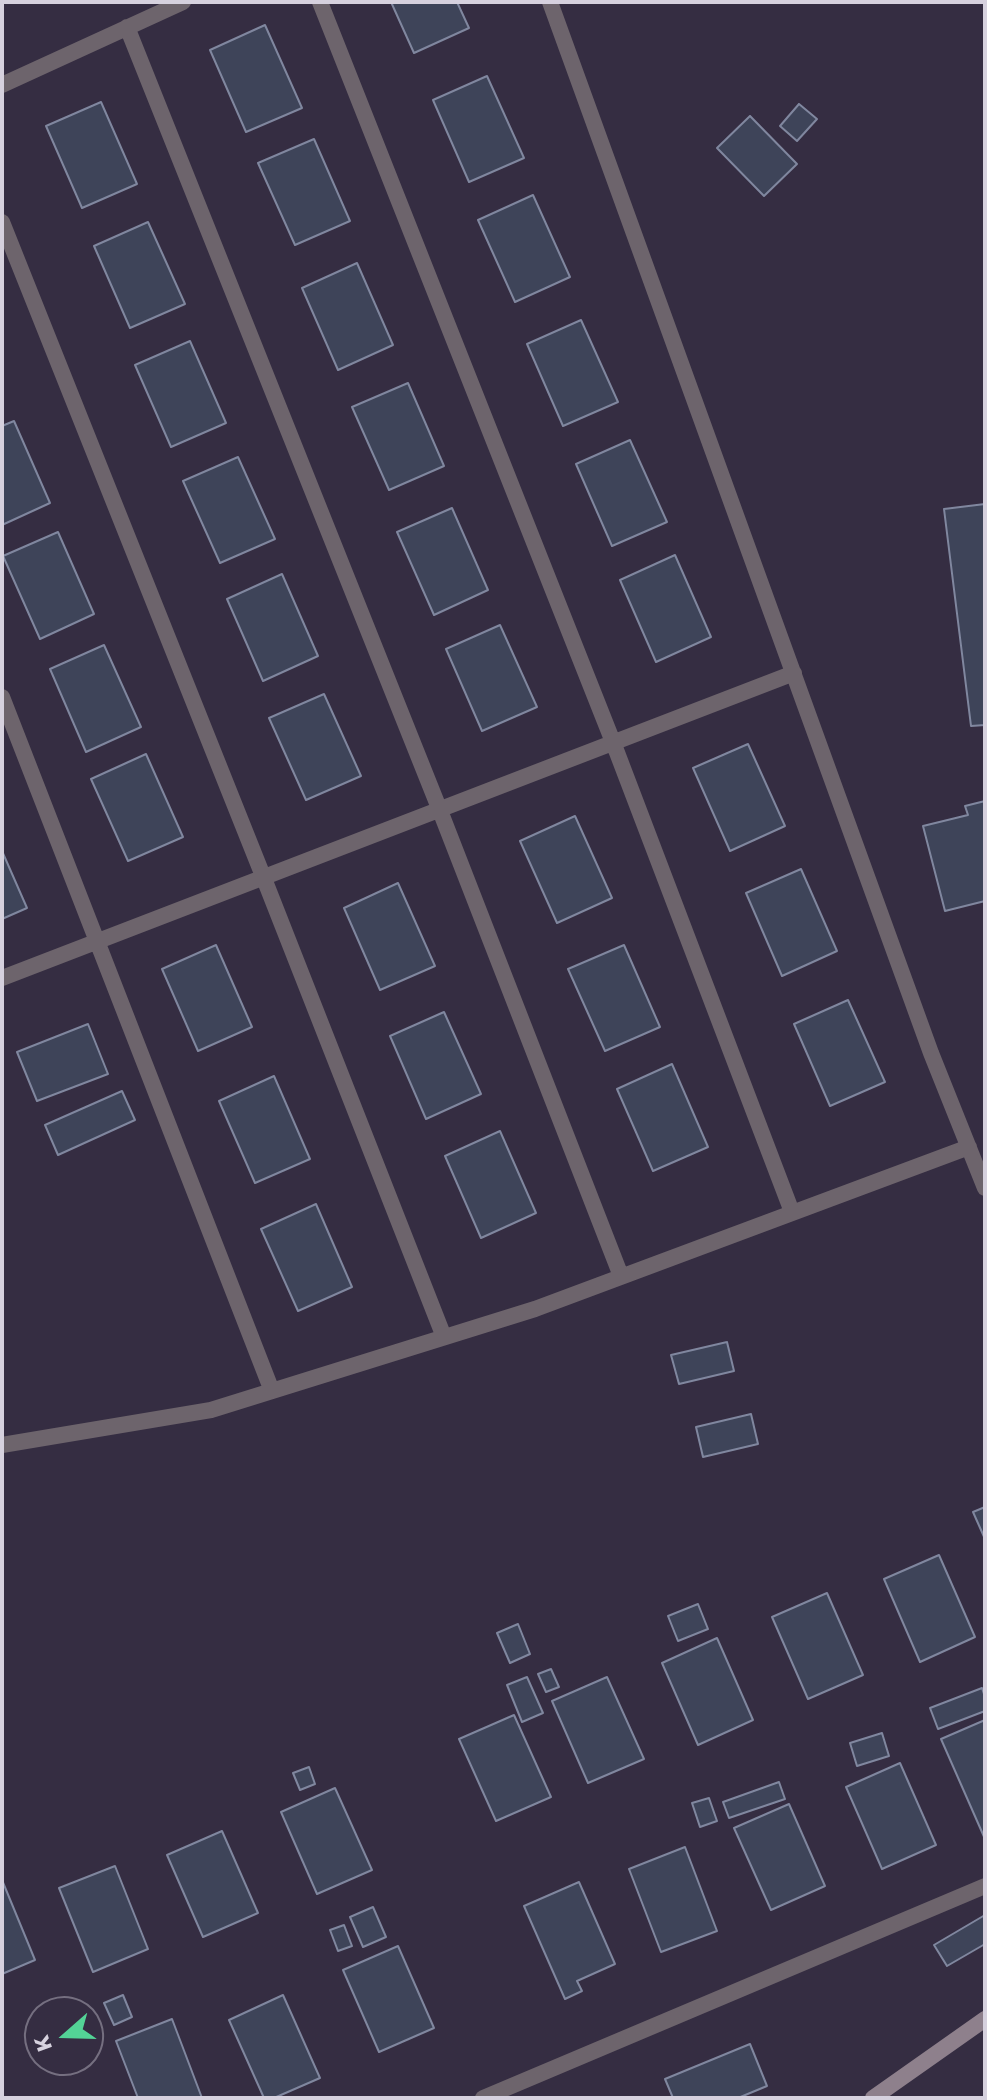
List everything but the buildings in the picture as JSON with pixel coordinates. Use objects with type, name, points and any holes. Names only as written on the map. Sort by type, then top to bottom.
[{"type":"street","points":[[2,85],[183,2]]},
{"type":"street","points":[[320,2],[613,742],[792,1212]]},
{"type":"street","points":[[550,2],[931,1053],[985,1188]]},
{"type":"street","points":[[127,27],[439,808],[621,1276]]},
{"type":"street","points":[[2,222],[444,1337]]},
{"type":"street","points":[[2,978],[794,673]]},
{"type":"street","points":[[2,697],[272,1391]]},
{"type":"street","points":[[2,1445],[211,1410],[535,1309],[969,1147]]},
{"type":"street","points":[[483,2098],[985,1886]]},
{"type":"street","points":[[873,2098],[985,2019]]}]
